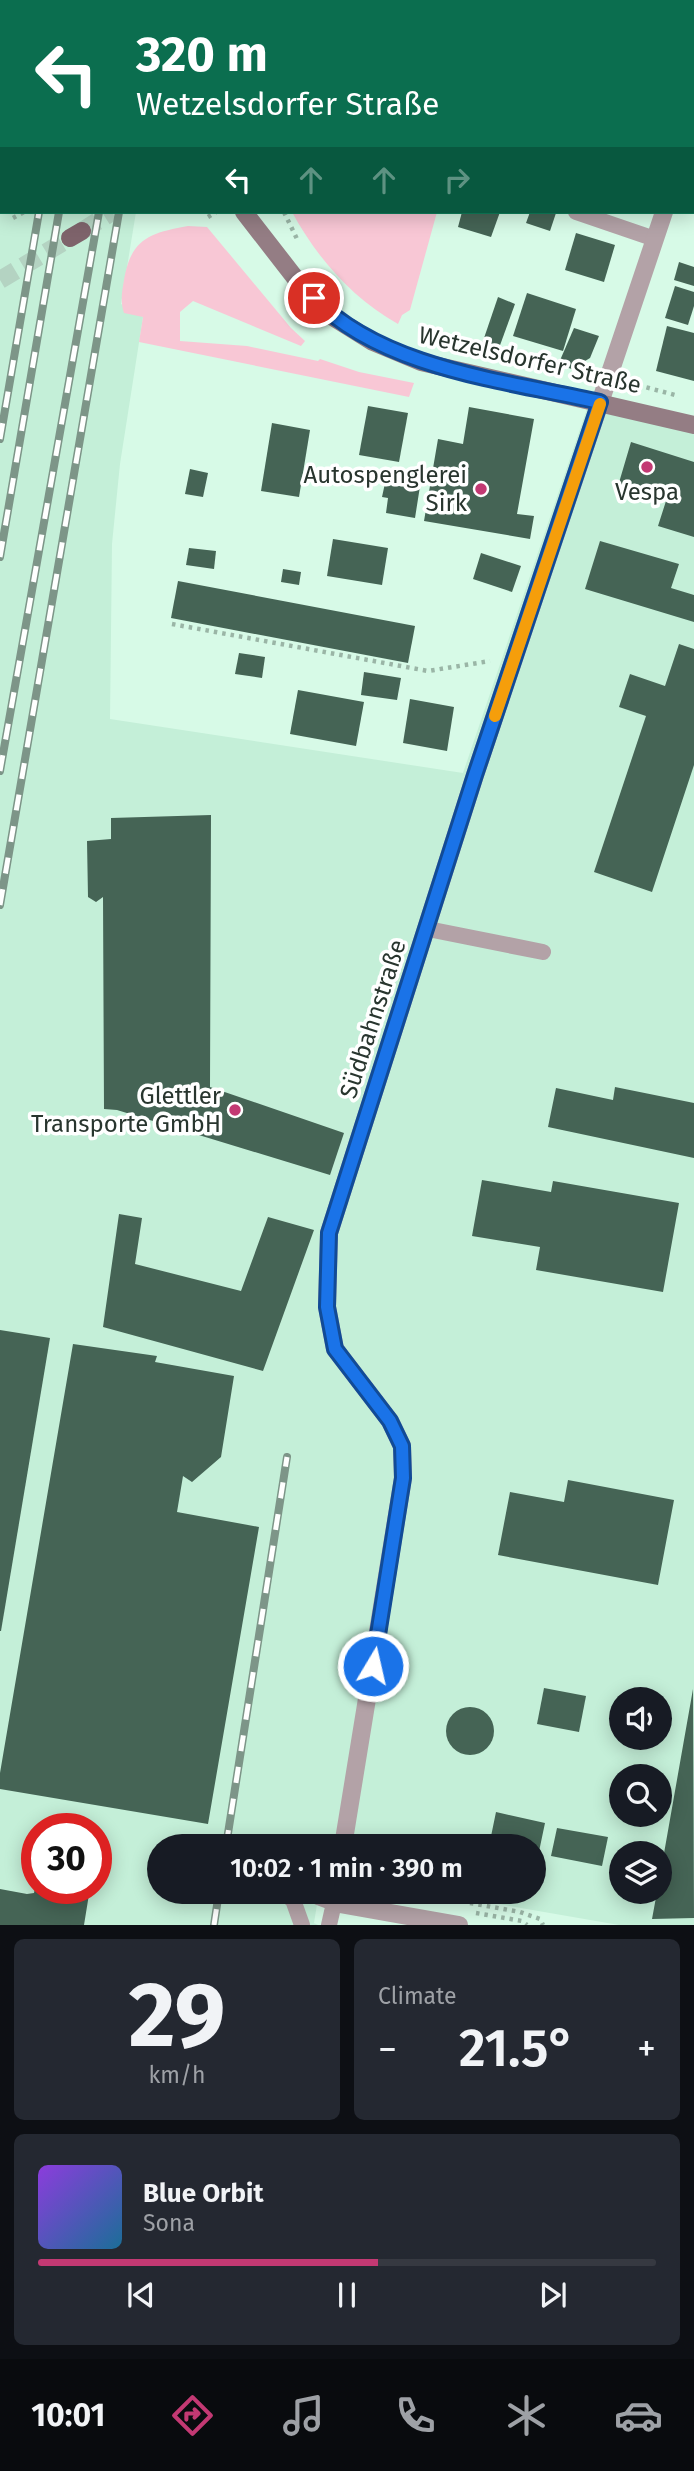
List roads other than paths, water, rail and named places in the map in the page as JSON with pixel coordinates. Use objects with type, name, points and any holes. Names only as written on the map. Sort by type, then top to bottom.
[{"type":"main road","name":"Wetzelsdorfer Straße","points":[[246,214],[296,279],[333,317],[373,342],[421,362],[694,425]]},
{"type":"street","name":"Südbahnstraße","points":[[345,1834],[403,1478],[402,1446],[390,1421],[334,1355],[327,1307],[329,1233],[428,929],[456,813],[515,657],[663,214]]},
{"type":"street","points":[[362,1904],[459,1925]]},
{"type":"lane","points":[[582,214],[655,239]]},
{"type":"lane","points":[[428,929],[543,952]]},
{"type":"lane","points":[[294,1904],[302,1925]]},
{"type":"lane","points":[[329,1904],[329,1925]]},
{"type":"tunnel","points":[[82,231],[109,214]]},
{"type":"tunnel","points":[[0,280],[70,238]]},
{"type":"railway","points":[[0,439],[39,214]]},
{"type":"railway","points":[[0,557],[59,214]]},
{"type":"railway","points":[[0,771],[99,214]]},
{"type":"railway","points":[[0,905],[119,214]]},
{"type":"railway","points":[[228,1834],[287,1457]]},
{"type":"railway","points":[[214,1925],[217,1904]]},
{"type":"place","name":"Vespa","points":[[647,467]]},
{"type":"place","name":"Autospenglerei Sirk","points":[[481,489]]},
{"type":"place","name":"Glettler Transporte GmbH","points":[[235,1110]]}]
